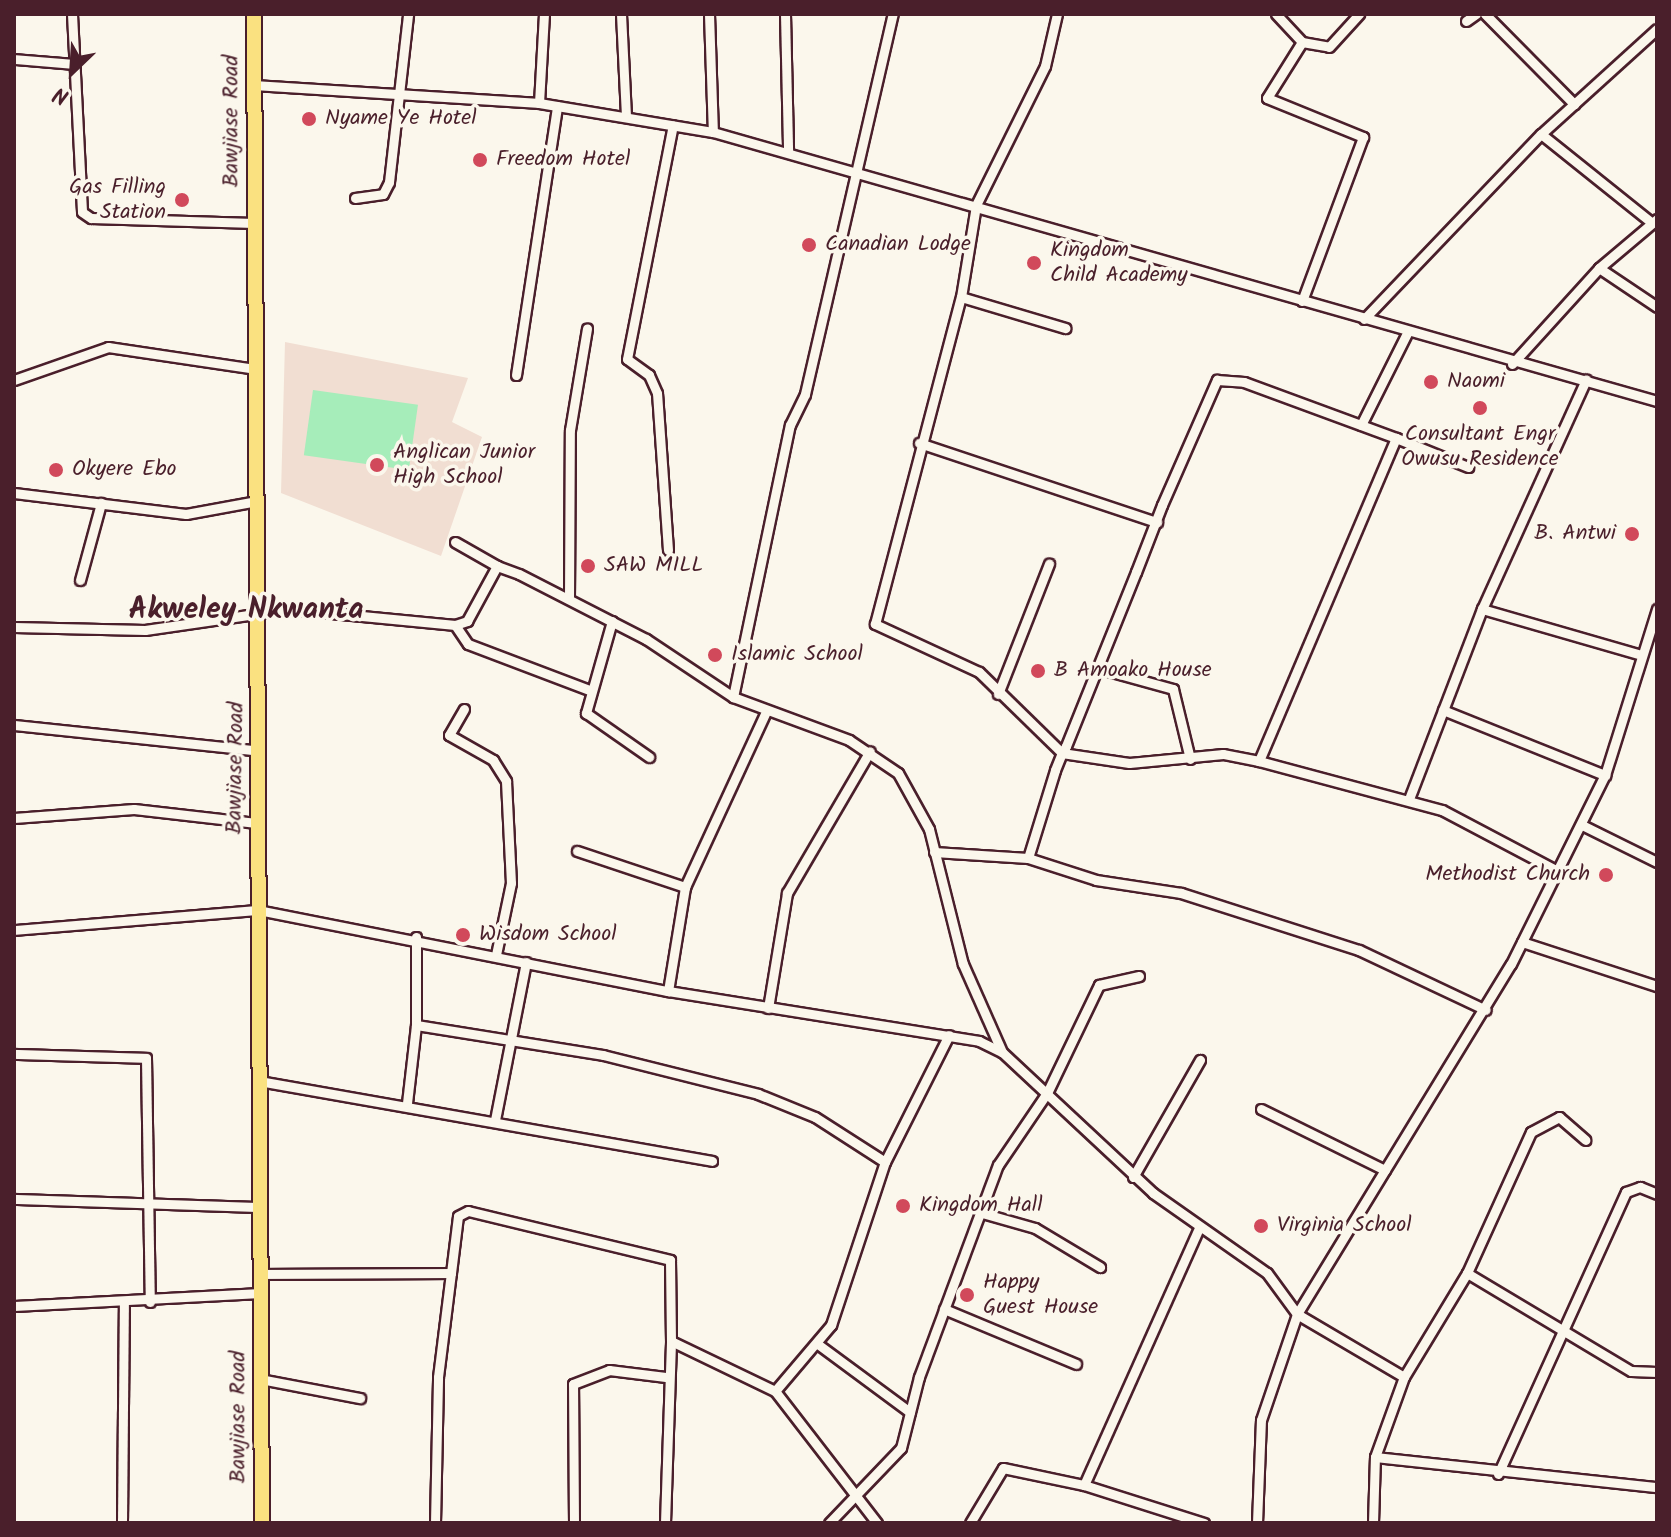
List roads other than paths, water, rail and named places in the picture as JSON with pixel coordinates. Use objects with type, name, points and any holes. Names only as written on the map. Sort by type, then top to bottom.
[{"type":"main road","name":"Bawjiase Road","points":[[254,14],[262,1523]]},
{"type":"street","points":[[72,14],[79,201],[86,216],[254,223]]},
{"type":"street","points":[[355,198],[386,189],[401,95],[408,14]]},
{"type":"street","points":[[539,103],[544,14]]},
{"type":"street","points":[[621,14],[626,117]]},
{"type":"street","points":[[709,14],[713,132]]},
{"type":"street","points":[[785,14],[788,151]]},
{"type":"street","points":[[733,697],[790,425],[805,394],[893,14]]},
{"type":"street","points":[[1057,14],[1045,66],[976,205],[961,297],[919,443],[875,624],[979,672],[998,694],[1062,753],[1117,763],[1223,754],[1259,761],[1370,796],[1409,799],[1556,870]]},
{"type":"street","points":[[1276,14],[1302,42],[1329,47],[1359,14]]},
{"type":"street","points":[[1466,21],[1476,14]]},
{"type":"street","points":[[1485,14],[1574,104]]},
{"type":"street","points":[[1364,319],[1541,134],[1657,29]]},
{"type":"street","points":[[1302,42],[1267,98],[1363,137],[1302,301]]},
{"type":"street","points":[[14,59],[73,64]]},
{"type":"street","points":[[254,85],[539,103],[713,132],[856,168],[1512,364],[1586,380],[1657,401]]},
{"type":"street","points":[[516,375],[557,106]]},
{"type":"street","points":[[668,550],[657,393],[649,375],[627,359],[673,125]]},
{"type":"street","points":[[1512,364],[1599,268],[1654,221],[1541,134]]},
{"type":"street","points":[[1599,268],[1657,307]]},
{"type":"street","points":[[961,297],[1065,328]]},
{"type":"street","points":[[569,599],[570,430],[587,328]]},
{"type":"street","points":[[1361,425],[1408,331]]},
{"type":"street","points":[[14,380],[108,347],[256,369]]},
{"type":"street","points":[[1028,858],[1062,753],[1217,380],[1244,382],[1468,467]]},
{"type":"street","points":[[1409,799],[1482,609],[1586,380]]},
{"type":"street","points":[[1259,761],[1396,438]]},
{"type":"street","points":[[919,443],[1157,522]]},
{"type":"street","points":[[14,493],[186,514],[257,501]]},
{"type":"street","points":[[80,580],[101,503]]},
{"type":"street","points":[[455,542],[497,566],[612,621],[733,697],[870,751],[903,779],[934,852],[963,964],[1002,1052],[1133,1177],[1199,1228],[1267,1273],[1297,1314],[1404,1377]]},
{"type":"street","points":[[998,694],[1049,564]]},
{"type":"street","points":[[14,627],[178,628],[258,611],[455,625],[467,621],[497,566]]},
{"type":"street","points":[[1482,609],[1641,655]]},
{"type":"street","points":[[1257,1523],[1261,1420],[1297,1314],[1486,1010],[1582,825],[1605,775],[1657,609]]},
{"type":"street","points":[[612,621],[589,690],[591,720],[649,757]]},
{"type":"street","points":[[455,625],[468,644],[589,690]]},
{"type":"street","points":[[1097,668],[1173,689],[1190,759]]},
{"type":"street","points":[[464,709],[449,735],[493,760],[506,781],[511,883],[496,955]]},
{"type":"street","points":[[1443,710],[1605,775]]},
{"type":"street","points":[[668,991],[685,887],[766,712]]},
{"type":"street","points":[[14,725],[260,751]]},
{"type":"street","points":[[768,1008],[787,893],[870,751]]},
{"type":"street","points":[[14,818],[134,809],[256,823]]},
{"type":"street","points":[[1582,825],[1657,862]]},
{"type":"street","points":[[577,851],[685,887]]},
{"type":"street","points":[[934,852],[1028,858],[1096,880],[1181,893],[1337,942],[1486,1010]]},
{"type":"street","points":[[14,930],[258,910],[416,937],[668,991],[949,1035],[1002,1052]]},
{"type":"street","points":[[407,1103],[416,1025],[416,937]]},
{"type":"street","points":[[1522,942],[1657,986]]},
{"type":"street","points":[[495,1120],[513,1044],[526,962]]},
{"type":"street","points":[[829,1523],[860,1498],[901,1448],[944,1309],[998,1165],[1047,1093],[1099,985],[1139,976]]},
{"type":"street","points":[[416,1025],[513,1044],[603,1055],[758,1094],[815,1117],[885,1162]]},
{"type":"street","points":[[775,1391],[819,1345],[885,1162],[949,1035]]},
{"type":"street","points":[[14,1054],[146,1058],[150,1302]]},
{"type":"street","points":[[1133,1177],[1200,1060]]},
{"type":"street","points":[[259,1081],[407,1103],[712,1161]]},
{"type":"street","points":[[1261,1109],[1385,1170]]},
{"type":"street","points":[[1373,1523],[1375,1457],[1404,1377],[1467,1273],[1531,1132],[1559,1117],[1585,1140]]},
{"type":"street","points":[[1498,1474],[1560,1329],[1626,1192],[1640,1187],[1657,1194]]},
{"type":"street","points":[[14,1199],[150,1206],[260,1207]]},
{"type":"street","points":[[435,1523],[438,1377],[458,1216],[468,1211],[670,1260],[671,1341],[666,1377],[665,1523]]},
{"type":"street","points":[[982,1213],[1035,1228],[1100,1267]]},
{"type":"street","points":[[1084,1485],[1199,1228]]},
{"type":"street","points":[[261,1274],[451,1273]]},
{"type":"street","points":[[1467,1273],[1631,1371],[1657,1372]]},
{"type":"street","points":[[14,1306],[124,1304],[261,1293]]},
{"type":"street","points":[[122,1523],[124,1304]]},
{"type":"street","points":[[944,1309],[1076,1364]]},
{"type":"street","points":[[671,1341],[775,1391],[877,1523]]},
{"type":"street","points":[[819,1345],[910,1412]]},
{"type":"street","points":[[574,1523],[573,1384],[609,1370],[666,1377]]},
{"type":"street","points":[[260,1379],[360,1398]]},
{"type":"street","points":[[1375,1457],[1498,1474],[1657,1487]]},
{"type":"street","points":[[971,1523],[1003,1468],[1084,1485],[1204,1523]]},
{"type":"place","name":"Nyame Ye Hotel","points":[[309,119]]},
{"type":"place","name":"Freedom Hotel","points":[[480,160]]},
{"type":"place","name":"Gas Filling Station","points":[[182,200]]},
{"type":"place","name":"Canadian Lodge","points":[[809,245]]},
{"type":"place","name":"Kingdom Child Academy","points":[[1034,263]]},
{"type":"place","name":"Naomi","points":[[1431,382]]},
{"type":"place","name":"Consultant Engr Owusu Residence","points":[[1480,408]]},
{"type":"place","name":"Anglican Junior High School","points":[[377,465]]},
{"type":"place","name":"Okyere Ebo","points":[[56,470]]},
{"type":"place","name":"B. Antwi","points":[[1632,534]]},
{"type":"place","name":"SAW MILL","points":[[588,566]]},
{"type":"place","name":"Islamic School","points":[[715,655]]},
{"type":"place","name":"B Amoako House","points":[[1038,671]]},
{"type":"place","name":"Methodist Church","points":[[1606,875]]},
{"type":"place","name":"Wisdom School","points":[[463,935]]},
{"type":"place","name":"Kingdom Hall","points":[[903,1206]]},
{"type":"place","name":"Virginia School","points":[[1261,1226]]},
{"type":"place","name":"Happy Guest House","points":[[967,1295]]},
{"type":"district","name":"Akweley Nkwanta","points":[[246,610]]}]
